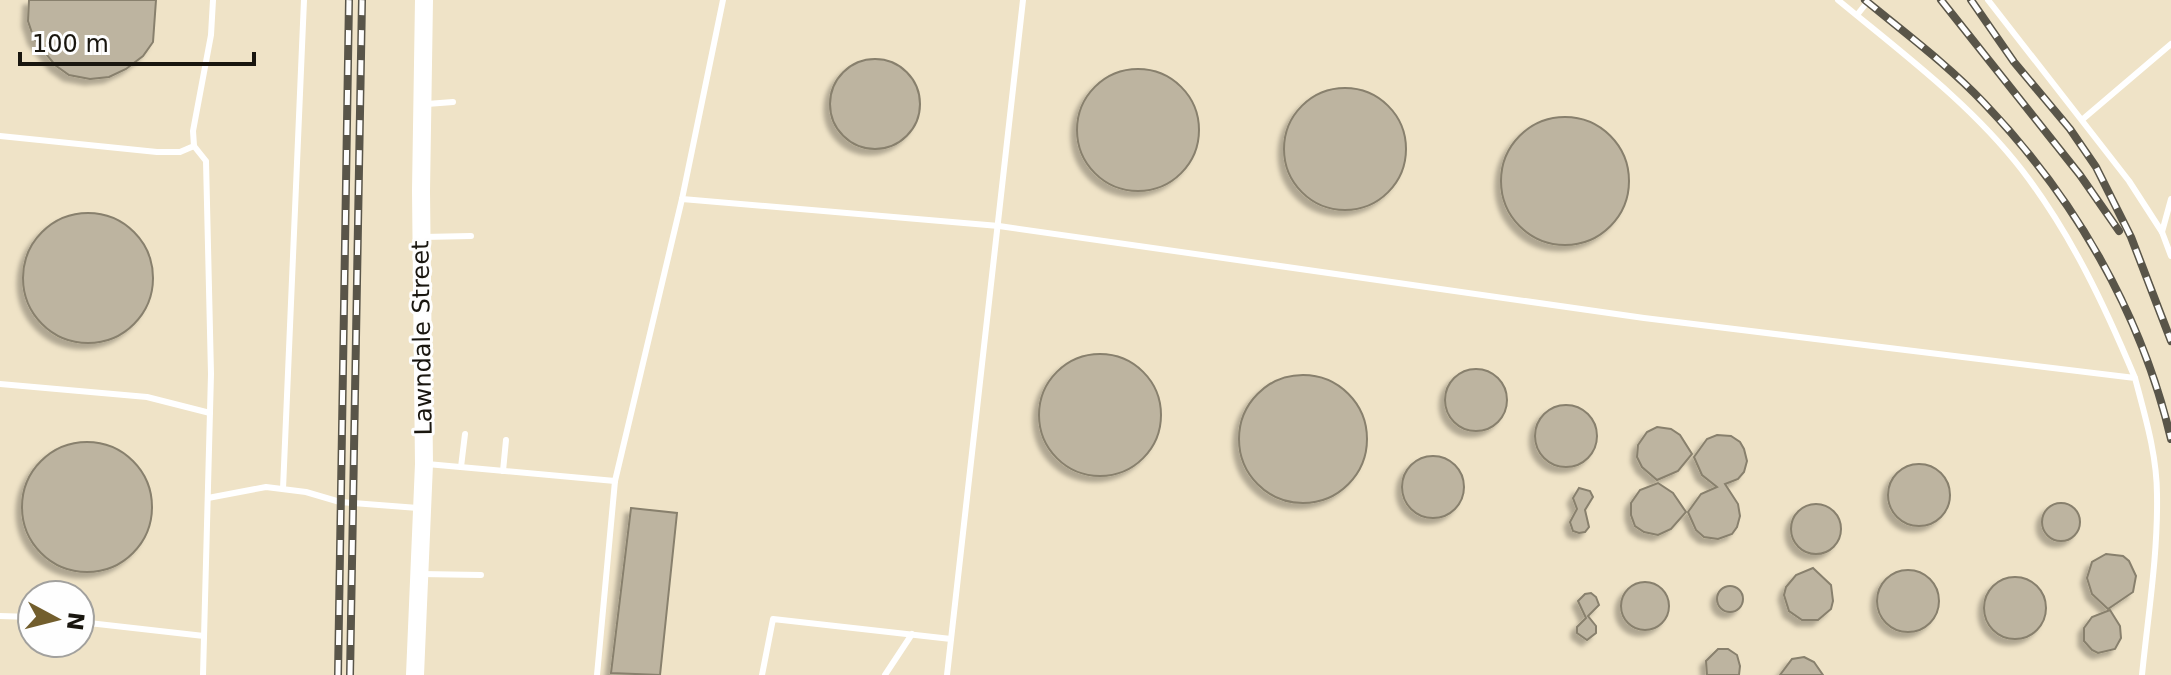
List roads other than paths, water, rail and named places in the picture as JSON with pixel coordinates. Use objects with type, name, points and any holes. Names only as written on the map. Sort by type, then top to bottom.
[{"type":"main road","name":"Lawndale Street","points":[[415,675],[424,464],[421,237],[424,0]]},
{"type":"lane","points":[[203,675],[210,413],[206,161],[194,146],[193,131],[211,35],[213,0]]},
{"type":"lane","points":[[283,489],[304,0]]},
{"type":"lane","points":[[597,675],[615,481],[682,199],[723,0]]},
{"type":"lane","points":[[947,675],[1023,0]]},
{"type":"lane","points":[[1838,0],[1979,122],[2020,167],[2052,212],[2086,269],[2135,378],[2151,435],[2157,493],[2142,675]]},
{"type":"lane","points":[[1857,15],[1869,0]]},
{"type":"lane","points":[[1988,0],[2129,181],[2162,232],[2171,256]]},
{"type":"lane","points":[[2083,119],[2171,44]]},
{"type":"lane","points":[[423,105],[453,102]]},
{"type":"lane","points":[[0,136],[157,152],[180,152],[194,146]]},
{"type":"lane","points":[[682,199],[999,226],[1644,318],[2135,378]]},
{"type":"lane","points":[[2162,232],[2171,199]]},
{"type":"lane","points":[[421,237],[471,236]]},
{"type":"lane","points":[[0,384],[147,397],[210,413]]},
{"type":"lane","points":[[461,467],[465,434]]},
{"type":"lane","points":[[503,471],[506,440]]},
{"type":"lane","points":[[424,464],[615,481]]},
{"type":"lane","points":[[208,498],[266,487],[306,492],[340,502],[422,509]]},
{"type":"lane","points":[[419,574],[481,575]]},
{"type":"lane","points":[[762,675],[773,619],[951,639]]},
{"type":"lane","points":[[96,624],[204,636]]},
{"type":"lane","points":[[885,675],[912,634]]},
{"type":"railway","points":[[338,675],[349,0]]},
{"type":"railway","points":[[350,675],[362,0]]},
{"type":"railway","points":[[1865,0],[1941,62],[1984,103],[2017,139],[2075,217],[2100,259],[2142,346],[2171,439]]},
{"type":"railway","points":[[1941,0],[2080,175],[2119,231]]},
{"type":"railway","points":[[1971,0],[2014,62],[2070,129],[2096,167],[2131,237],[2171,341]]}]
